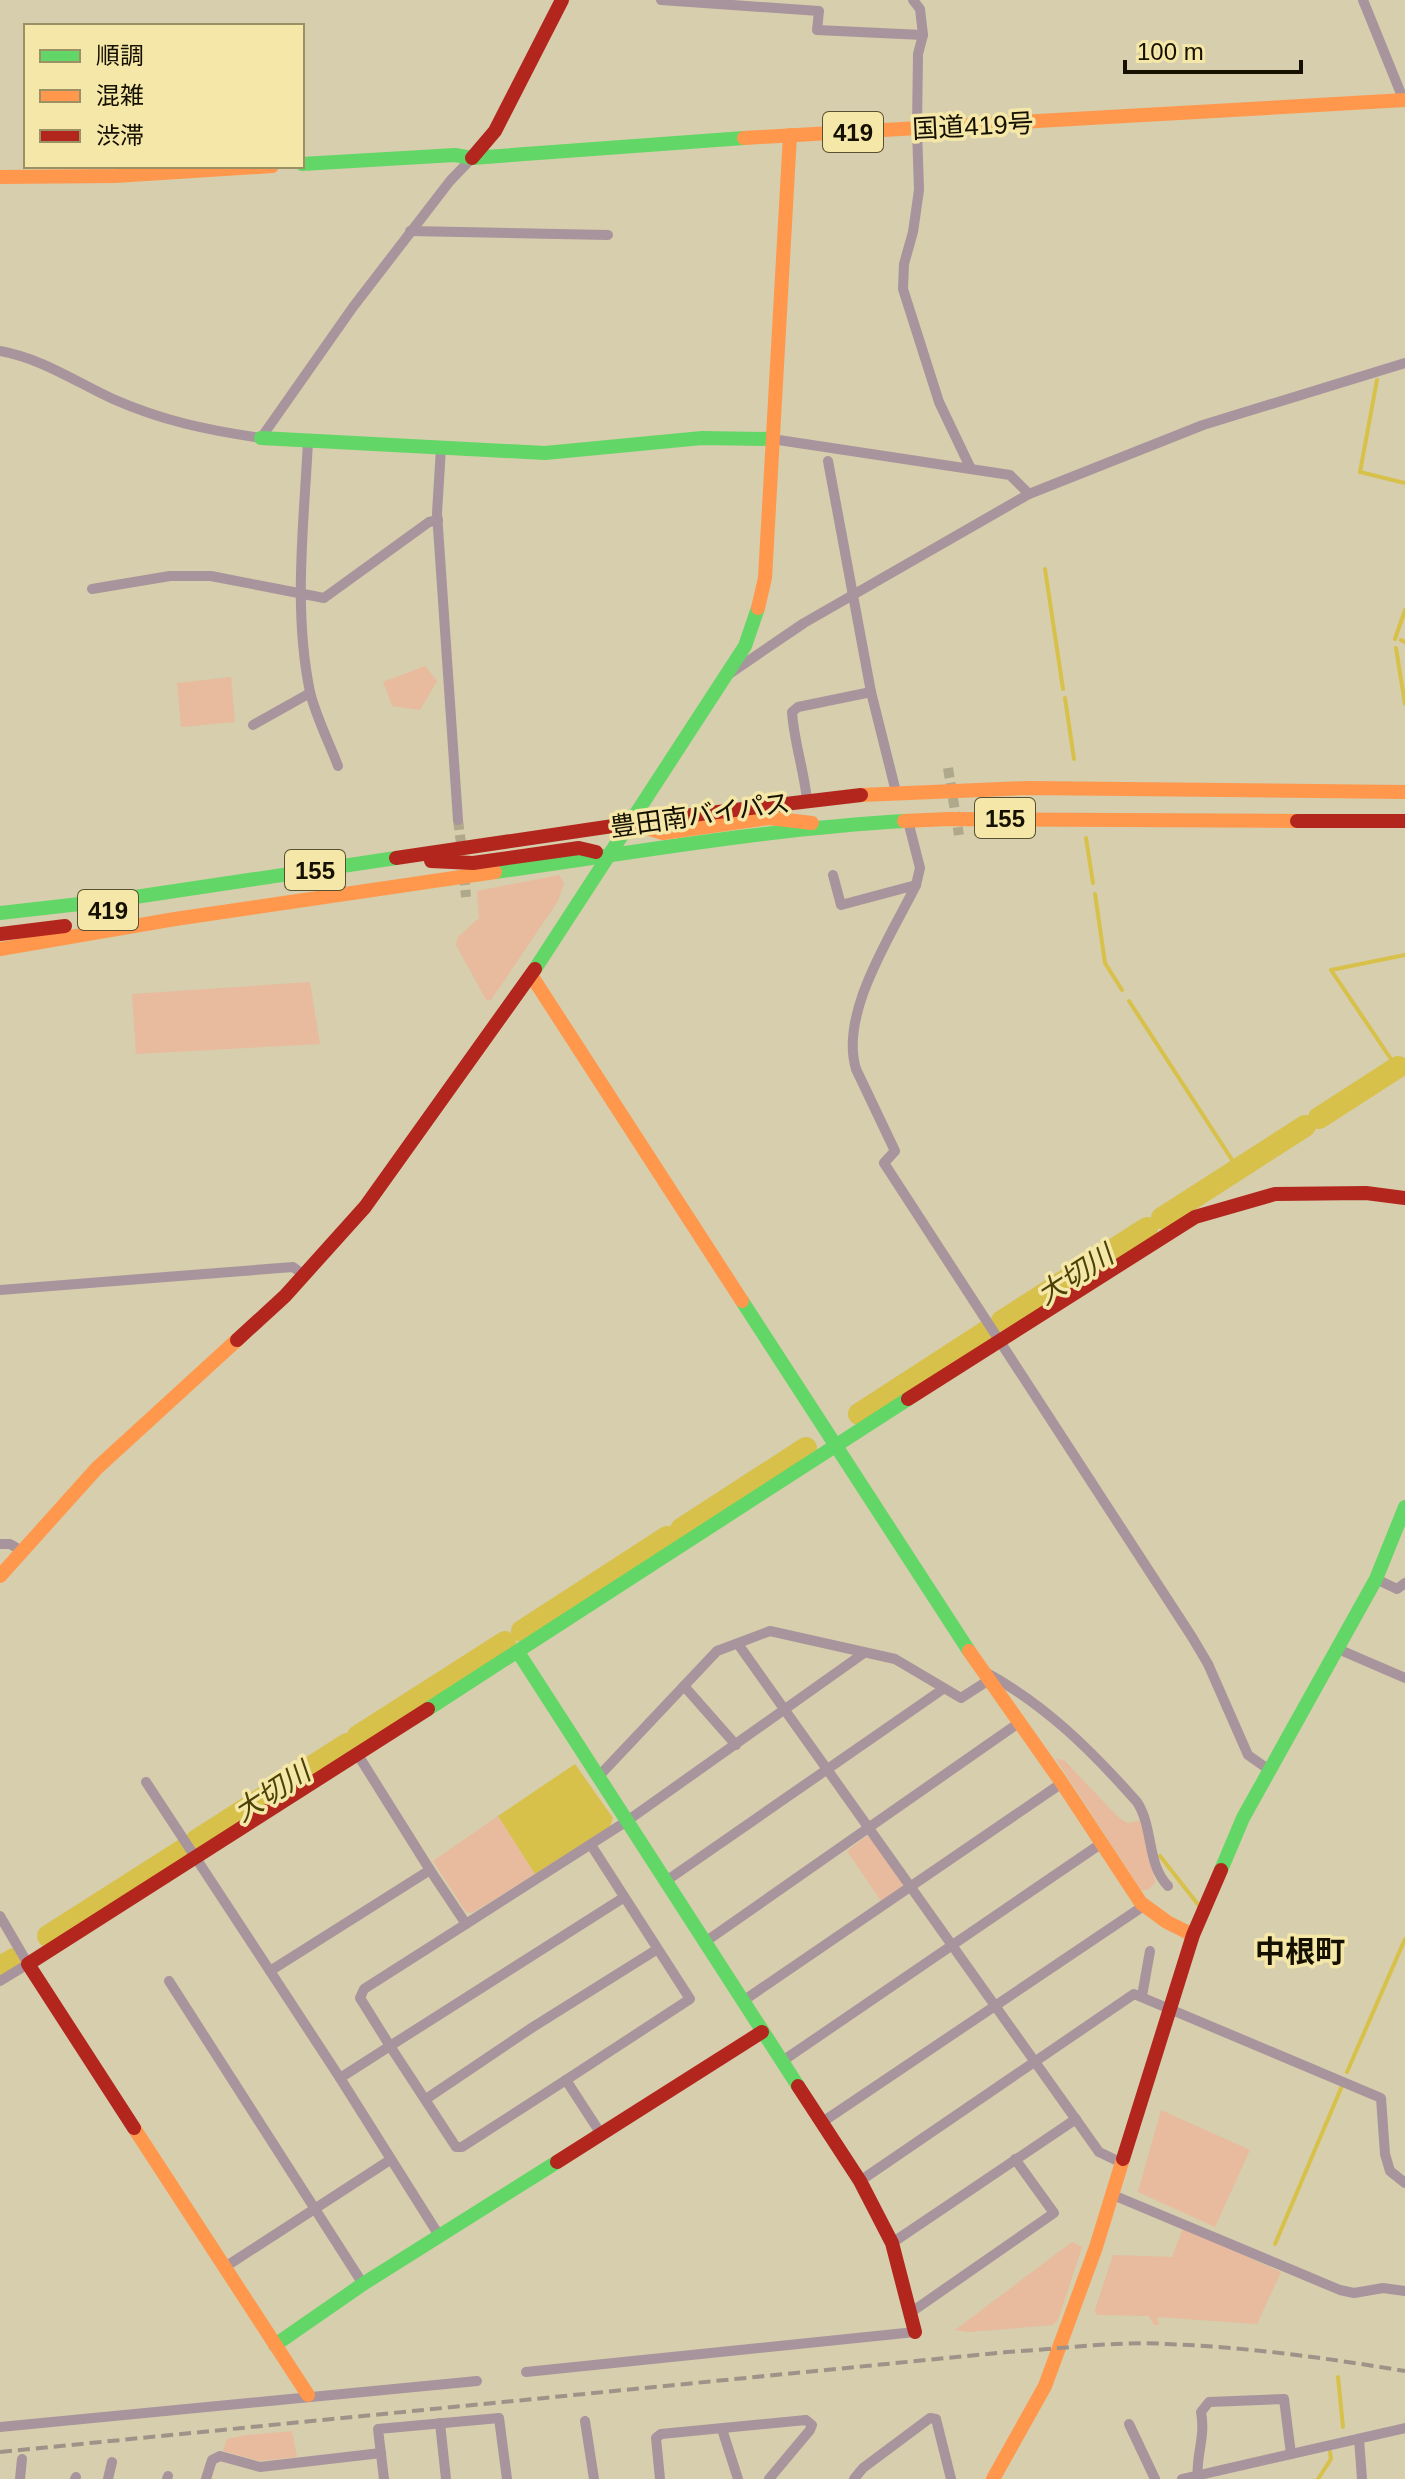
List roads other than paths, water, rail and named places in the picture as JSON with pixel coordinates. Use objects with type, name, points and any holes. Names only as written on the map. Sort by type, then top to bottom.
[{"type":"main road","points":[[472,158],[495,131],[562,0]]},
{"type":"main road","name":"国道419号","points":[[304,164],[455,155],[472,158],[790,135],[1404,101]]},
{"type":"main road","points":[[0,1576],[97,1468],[285,1296],[365,1207],[531,975],[603,862],[637,819],[749,636],[765,578],[790,135]]},
{"type":"main road","points":[[0,177],[115,176],[241,168]]},
{"type":"main road","points":[[261,438],[545,453],[702,438],[772,439]]},
{"type":"main road","name":"豊田南バイパス","points":[[0,913],[397,859],[637,819],[896,792],[1027,788],[1405,792]]},
{"type":"main road","name":"155","points":[[1341,790],[1405,805]]},
{"type":"main road","points":[[637,819],[650,829],[663,833],[769,818],[842,825]]},
{"type":"main road","name":"豊田南バイパス","points":[[0,949],[175,919],[603,862],[738,837],[842,825],[1043,818],[1405,821]]},
{"type":"main road","points":[[397,859],[473,863],[579,848],[595,851],[603,862]]},
{"type":"main road","name":"419","points":[[0,924],[164,901],[214,885]]},
{"type":"main road","name":"419","points":[[0,934],[119,920],[175,919]]},
{"type":"main road","points":[[531,975],[985,1675],[1062,1783],[1141,1903],[1167,1922],[1193,1935]]},
{"type":"main road","points":[[308,2395],[28,1964],[1195,1217],[1275,1194],[1366,1193],[1405,1198]]},
{"type":"main road","points":[[993,2479],[1045,2386],[1113,2195],[1193,1935],[1243,1818],[1376,1579],[1405,1507]]},
{"type":"main road","points":[[518,1652],[860,2181],[892,2243],[915,2332]]},
{"type":"main road","points":[[275,2345],[363,2284],[762,2032]]},
{"type":"street","points":[[661,0],[819,11],[817,30],[923,35]]},
{"type":"street","points":[[913,0],[920,9],[923,35],[918,54],[919,190],[913,232],[904,264],[903,289],[939,402],[970,467]]},
{"type":"street","points":[[1363,0],[1404,101]]},
{"type":"street","points":[[0,351],[28,356],[114,399],[162,418],[190,427],[261,438],[410,231],[472,158]]},
{"type":"street","points":[[410,231],[608,235]]},
{"type":"street","points":[[727,675],[804,623],[1029,494],[1203,425],[1405,363]]},
{"type":"street","points":[[772,439],[1010,475],[1029,494]]},
{"type":"street","points":[[308,441],[301,596],[310,693],[338,766]]},
{"type":"street","points":[[441,448],[438,520],[458,820]]},
{"type":"street","points":[[828,461],[871,692],[896,792]]},
{"type":"street","points":[[92,589],[170,576],[211,576],[301,596],[324,598],[429,522],[438,520]]},
{"type":"street","points":[[807,800],[792,712],[798,707],[871,692]]},
{"type":"street","points":[[253,725],[310,693]]},
{"type":"street","points":[[908,821],[920,868],[916,885],[864,991],[852,1038],[852,1056],[895,1151],[884,1163],[1192,1637],[1208,1664],[1248,1755],[1268,1769]]},
{"type":"street","points":[[833,875],[841,905],[916,885]]},
{"type":"street","points":[[0,1290],[293,1267],[304,1275]]},
{"type":"street","points":[[0,1544],[10,1544],[22,1551]]},
{"type":"street","points":[[1376,1579],[1397,1589],[1405,1583]]},
{"type":"street","points":[[599,1776],[717,1651],[770,1631],[895,1659],[961,1698],[985,1675],[1014,1687],[1058,1722],[1111,1772],[1137,1802],[1146,1815],[1157,1874],[1168,1886]]},
{"type":"street","points":[[738,1644],[1099,2152],[1122,2163]]},
{"type":"street","points":[[1338,1649],[1405,1678]]},
{"type":"street","points":[[591,1845],[690,1999],[462,2147],[456,2147],[360,1998],[364,1989],[627,1821],[864,1653]]},
{"type":"street","points":[[684,1686],[736,1745]]},
{"type":"street","points":[[666,1881],[943,1689]]},
{"type":"street","points":[[705,1942],[1020,1722]]},
{"type":"street","points":[[358,1755],[466,1924]]},
{"type":"street","points":[[146,1782],[440,2237]]},
{"type":"street","points":[[743,2001],[1062,1783]]},
{"type":"street","points":[[781,2062],[1102,1843]]},
{"type":"street","points":[[270,1971],[430,1870]]},
{"type":"street","points":[[340,2078],[623,1898]]},
{"type":"street","points":[[821,2123],[1139,1909],[1141,1903]]},
{"type":"street","points":[[0,1916],[28,1964],[0,1981]]},
{"type":"street","points":[[426,2099],[656,1950]]},
{"type":"street","points":[[1142,1996],[1150,1951]]},
{"type":"street","points":[[169,1981],[363,2284]]},
{"type":"street","points":[[860,2181],[1134,1994],[1381,2098],[1385,2154],[1390,2171],[1405,2183]]},
{"type":"street","points":[[566,2080],[601,2134]]},
{"type":"street","points":[[892,2243],[1076,2119]]},
{"type":"street","points":[[910,2313],[1054,2213],[1015,2159]]},
{"type":"street","points":[[225,2267],[390,2160]]},
{"type":"street","points":[[1113,2195],[1340,2290],[1354,2293],[1383,2288],[1405,2291]]},
{"type":"street","points":[[526,2372],[915,2332]]},
{"type":"street","points":[[0,2427],[477,2381]]},
{"type":"street","points":[[1197,2477],[1203,2437],[1201,2412],[1209,2402],[1284,2399],[1291,2454]]},
{"type":"street","points":[[384,2479],[378,2429],[499,2418],[507,2479]]},
{"type":"street","points":[[854,2479],[863,2468],[930,2418],[936,2419],[951,2479]]},
{"type":"street","points":[[660,2479],[658,2436],[806,2420],[812,2425],[769,2479]]},
{"type":"street","points":[[585,2421],[594,2479]]},
{"type":"street","points":[[440,2423],[446,2479]]},
{"type":"street","points":[[1129,2424],[1155,2479]]},
{"type":"street","points":[[1182,2479],[1405,2428]]},
{"type":"street","points":[[722,2429],[738,2479]]},
{"type":"street","points":[[1359,2439],[1362,2479]]},
{"type":"street","points":[[206,2479],[212,2460],[220,2456],[260,2467],[381,2453]]},
{"type":"street","points":[[20,2479],[22,2459]]},
{"type":"street","points":[[108,2479],[112,2462]]},
{"type":"waterway","points":[[1377,380],[1360,472],[1405,483]]},
{"type":"waterway","points":[[1045,569],[1063,689]]},
{"type":"waterway","points":[[1395,639],[1405,610]]},
{"type":"waterway","points":[[1401,640],[1405,642]]},
{"type":"waterway","points":[[1396,648],[1405,704]]},
{"type":"waterway","points":[[1065,698],[1074,759]]},
{"type":"waterway","points":[[1086,838],[1093,883]]},
{"type":"waterway","points":[[1095,894],[1105,963],[1122,990]]},
{"type":"waterway","points":[[1397,1068],[1331,970],[1405,955]]},
{"type":"waterway","points":[[1129,1001],[1238,1169]]},
{"type":"waterway","name":"大切川","points":[[1319,1118],[1398,1067]]},
{"type":"waterway","name":"大切川","points":[[1162,1218],[1305,1126]]},
{"type":"waterway","name":"大切川","points":[[1002,1321],[1147,1228]]},
{"type":"waterway","name":"大切川","points":[[859,1414],[987,1331]]},
{"type":"waterway","name":"大切川","points":[[681,1529],[806,1448]]},
{"type":"waterway","name":"大切川","points":[[522,1631],[667,1537]]},
{"type":"waterway","name":"大切川","points":[[358,1736],[505,1642]]},
{"type":"waterway","name":"大切川","points":[[197,1840],[347,1744]]},
{"type":"waterway","name":"大切川","points":[[48,1936],[186,1848]]},
{"type":"waterway","points":[[1160,1856],[1200,1907]]},
{"type":"waterway","points":[[1347,2072],[1405,1939]]},
{"type":"waterway","name":"大切川","points":[[0,1967],[14,1959]]},
{"type":"waterway","points":[[1275,2244],[1342,2086]]},
{"type":"waterway","points":[[1338,2377],[1343,2427]]},
{"type":"waterway","points":[[1318,2479],[1331,2459],[1330,2452]]},
{"type":"tunnel","points":[[948,768],[959,835]]},
{"type":"tunnel","points":[[458,820],[462,851]]},
{"type":"tunnel","points":[[464,875],[466,897]]},
{"type":"railway","points":[[0,2452],[1107,2344],[1227,2348],[1405,2371]]},
{"type":"district","name":"中根町","points":[[1300,1951]]}]
